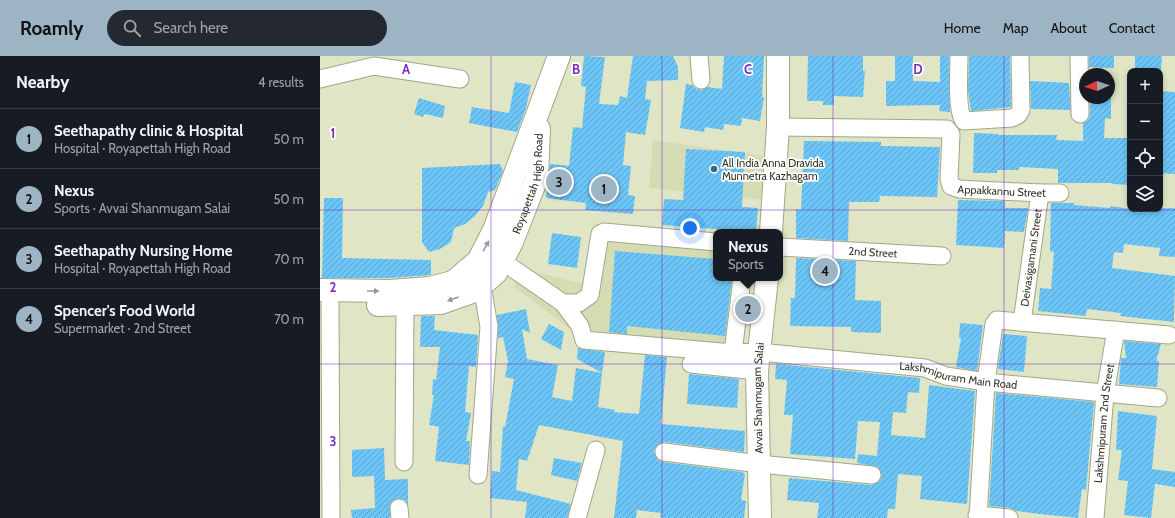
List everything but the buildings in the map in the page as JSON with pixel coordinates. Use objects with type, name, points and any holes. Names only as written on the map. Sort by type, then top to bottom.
[{"type":"main road","points":[[539,112],[546,88],[559,56]]},
{"type":"main road","points":[[771,229],[778,128],[778,56]]},
{"type":"main road","name":"Royapettah High Road","points":[[323,298],[364,305],[441,303],[475,291],[496,273],[512,242],[537,178],[539,112]]},
{"type":"main road","name":"Royapettah High Road","points":[[323,298],[430,288],[453,282],[478,261],[494,230],[539,112]]},
{"type":"main road","name":"Avvai Shanmugam Salai","points":[[760,518],[758,361],[767,281]]},
{"type":"street","points":[[699,56],[701,80]]},
{"type":"street","points":[[959,56],[960,108],[961,117],[964,121],[1012,118],[1018,115],[1021,110],[1020,56]]},
{"type":"street","points":[[1079,56],[1080,114]]},
{"type":"street","points":[[320,79],[374,66],[460,79]]},
{"type":"street","name":"Appakkannu Street","points":[[778,128],[943,128],[950,131],[949,179],[951,186],[959,188],[1060,193]]},
{"type":"street","name":"Deivasigamani Street","points":[[1022,322],[1040,193]]},
{"type":"street","points":[[563,303],[579,302],[590,295],[600,234],[604,232],[713,242]]},
{"type":"street","name":"2nd Street","points":[[783,247],[942,256]]},
{"type":"street","points":[[502,261],[563,303],[580,326],[584,340],[733,353],[758,361]]},
{"type":"street","points":[[733,353],[742,281]]},
{"type":"street","points":[[478,475],[489,327],[482,285]]},
{"type":"street","points":[[323,298],[331,518]]},
{"type":"street","points":[[404,462],[405,305]]},
{"type":"street","points":[[1009,518],[978,516],[986,382],[994,324],[997,320],[1169,335]]},
{"type":"street","name":"Lakshmipuram 2nd Street","points":[[1094,518],[1105,394],[1116,330]]},
{"type":"street","points":[[691,364],[758,361]]},
{"type":"street","name":"Lakshmipuram Main Road","points":[[758,361],[925,368],[946,376],[986,382],[1158,398]]},
{"type":"street","points":[[577,518],[596,450]]},
{"type":"street","points":[[664,452],[760,464],[872,475]]},
{"type":"shaded area","name":"All India Anna Dravida Munnetra Kazhagam","points":[[653,140],[764,156],[761,199],[649,188]]},
{"type":"shaded area","points":[[596,224],[713,236],[713,281],[750,281],[743,352],[585,340],[515,287],[519,268],[584,284]]},
{"type":"place","name":"All India Anna Dravida Munnetra Kazhagam","points":[[714,169]]},
{"type":"place","name":"Seethapathy Nursing Home","points":[[559,182]]},
{"type":"place","name":"Seethapathy clinic & Hospital","points":[[604,189]]},
{"type":"place","name":"Spencer's Food World","points":[[825,271]]},
{"type":"place","name":"Nexus","points":[[748,309]]}]
